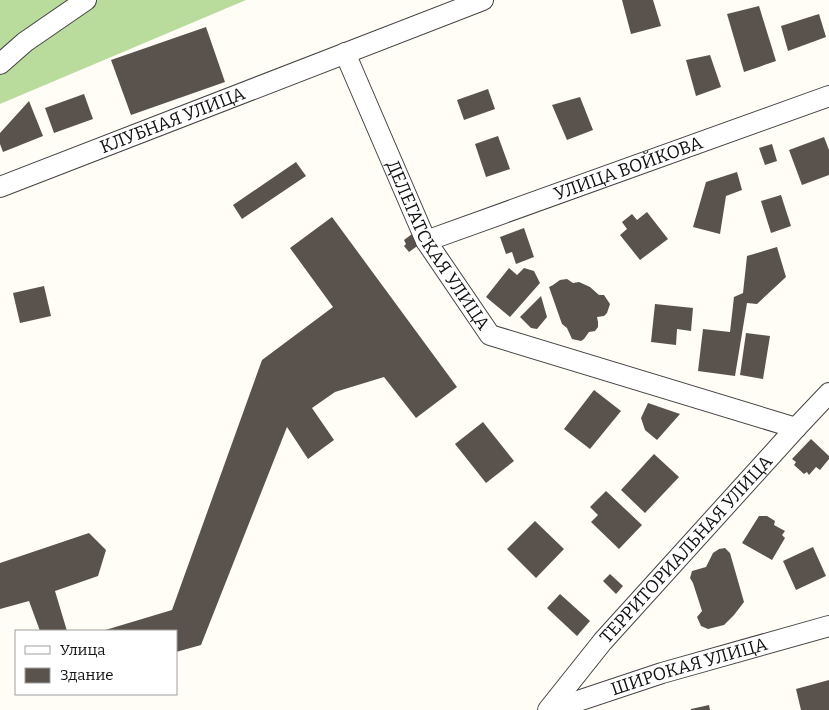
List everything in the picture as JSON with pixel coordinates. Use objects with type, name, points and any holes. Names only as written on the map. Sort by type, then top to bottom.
[{"type":"street","points":[[0,64],[25,42],[86,0]]},
{"type":"street","name":"КЛУБНАЯ УЛИЦА","points":[[0,186],[483,0]]},
{"type":"street","name":"ДЕЛЕГАТСКАЯ УЛИЦА","points":[[345,53],[426,241],[490,335],[796,428]]},
{"type":"street","name":"УЛИЦА ВОЙКОВА","points":[[426,241],[829,96]]},
{"type":"street","name":"ТЕРРИТОРИАЛЬНАЯ УЛИЦА","points":[[550,710],[603,641],[829,393]]},
{"type":"street","name":"ШИРОКАЯ УЛИЦА","points":[[550,710],[662,674],[829,626]]},
{"type":"green space","points":[[0,0],[246,0],[0,104]]},
{"type":"building","points":[[622,0],[653,0],[661,26],[631,34]]},
{"type":"building","points":[[759,6],[776,61],[744,72],[727,14]]},
{"type":"building","points":[[819,14],[826,37],[788,51],[781,26]]},
{"type":"building","points":[[206,27],[225,82],[131,115],[111,60]]},
{"type":"building","points":[[710,55],[721,87],[696,96],[686,60]]},
{"type":"building","points":[[488,89],[495,109],[464,120],[457,100]]},
{"type":"building","points":[[84,94],[93,119],[54,133],[45,108]]},
{"type":"building","points":[[580,97],[593,130],[567,140],[552,105]]},
{"type":"building","points":[[29,101],[43,136],[3,152],[0,144],[0,133]]},
{"type":"building","points":[[498,136],[510,169],[486,177],[475,144]]},
{"type":"building","points":[[824,137],[829,150],[829,175],[802,185],[789,150]]},
{"type":"building","points":[[772,144],[777,161],[765,165],[759,148]]},
{"type":"building","points":[[296,162],[306,176],[242,219],[233,205]]},
{"type":"building","points":[[737,172],[742,190],[726,196],[720,234],[693,227],[706,182]]},
{"type":"building","points":[[781,195],[791,226],[771,233],[761,201]]},
{"type":"building","points":[[647,212],[668,239],[640,260],[620,235],[627,229],[622,222],[632,214],[637,220]]},
{"type":"building","points":[[332,217],[457,387],[416,418],[384,377],[335,392],[312,408],[334,440],[308,459],[287,427],[201,645],[178,651],[178,630],[105,630],[172,610],[262,360],[333,307],[290,248]]},
{"type":"building","points":[[524,228],[534,257],[516,264],[512,252],[506,254],[500,237]]},
{"type":"building","points":[[412,234],[420,244],[409,252],[404,246],[406,244],[404,240]]},
{"type":"building","points":[[777,247],[786,277],[757,304],[747,303],[735,376],[698,371],[703,329],[730,332],[734,297],[743,293],[747,256]]},
{"type":"building","points":[[509,268],[517,275],[524,268],[534,271],[540,283],[510,317],[486,297]]},
{"type":"building","points":[[567,279],[573,283],[579,282],[590,287],[599,295],[604,295],[610,304],[604,316],[597,317],[598,327],[595,331],[589,332],[581,341],[572,339],[567,328],[562,324],[549,287],[560,280]]},
{"type":"building","points":[[44,286],[51,316],[20,323],[13,293]]},
{"type":"building","points":[[541,296],[547,317],[537,329],[531,328],[520,317]]},
{"type":"building","points":[[655,304],[693,308],[691,331],[677,329],[676,345],[651,342]]},
{"type":"building","points":[[746,333],[770,336],[763,379],[740,375]]},
{"type":"building","points":[[594,390],[621,411],[590,449],[564,429]]},
{"type":"building","points":[[648,403],[680,414],[657,440],[645,430],[641,418]]},
{"type":"building","points":[[483,422],[514,461],[486,483],[455,444]]},
{"type":"building","points":[[811,439],[829,456],[829,459],[820,470],[816,467],[809,475],[807,472],[804,474],[794,465],[796,462],[792,459]]},
{"type":"building","points":[[654,454],[679,477],[645,513],[621,490]]},
{"type":"building","points":[[606,491],[642,525],[619,549],[591,522],[598,515],[590,507]]},
{"type":"building","points":[[759,516],[767,516],[775,521],[774,525],[785,531],[782,535],[785,538],[772,560],[742,543]]},
{"type":"building","points":[[535,521],[564,549],[536,578],[507,549]]},
{"type":"building","points":[[89,533],[106,550],[98,576],[55,591],[67,630],[40,630],[29,601],[0,609],[0,563]]},
{"type":"building","points":[[813,547],[826,576],[796,590],[783,561]]},
{"type":"building","points":[[725,548],[730,553],[744,602],[724,625],[708,629],[701,626],[697,617],[702,611],[690,578],[692,571],[706,567],[713,553]]},
{"type":"building","points":[[610,574],[623,586],[616,594],[603,581]]},
{"type":"building","points":[[560,594],[590,621],[577,636],[547,608]]},
{"type":"building","points":[[829,680],[829,710],[801,710],[796,689]]},
{"type":"building","points":[[709,705],[710,710],[691,710],[691,709]]}]
